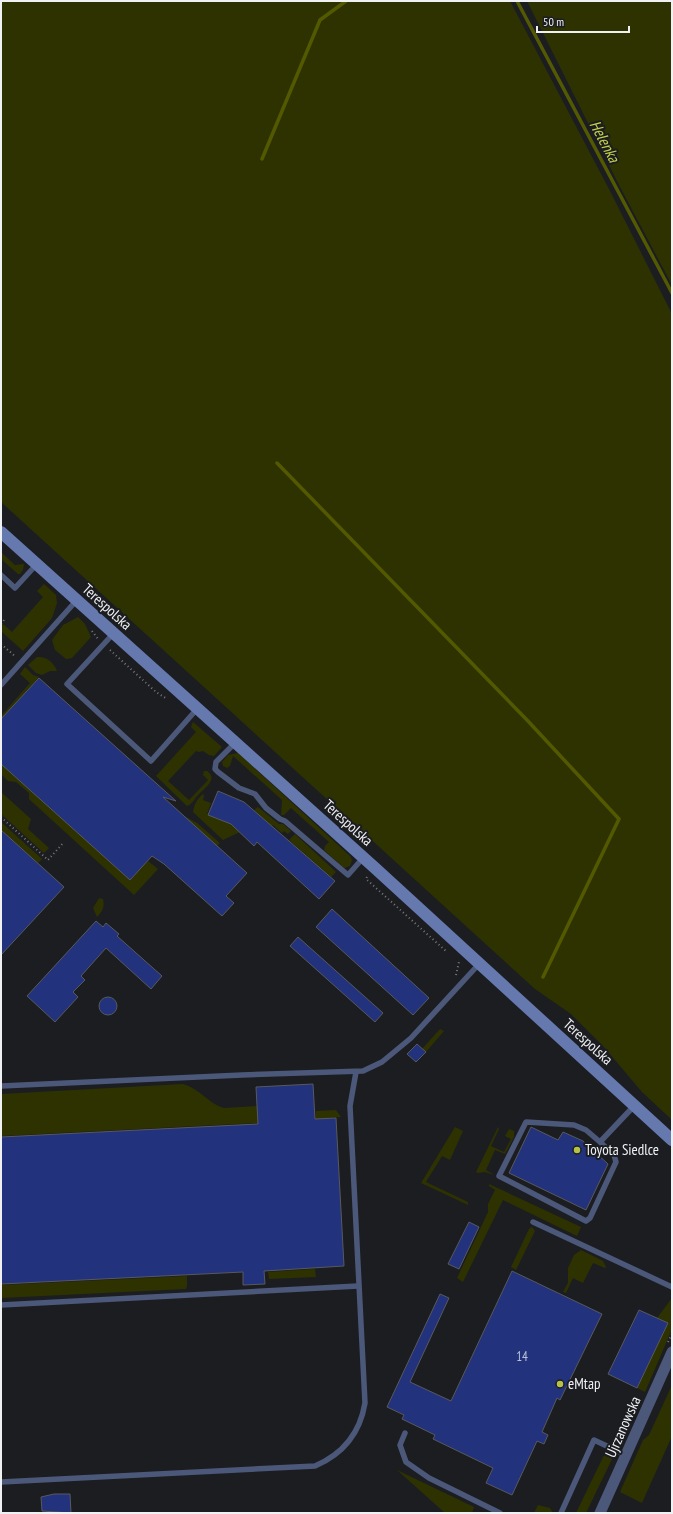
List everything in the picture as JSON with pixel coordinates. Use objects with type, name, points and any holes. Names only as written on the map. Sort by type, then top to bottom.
[{"type":"street","name":"Terespolska","points":[[1,532],[363,858],[672,1140]]},
{"type":"street","name":"Ujrzanowska","points":[[600,1513],[672,1352]]},
{"type":"lane","points":[[1,574],[15,588],[36,565]]},
{"type":"lane","points":[[1,684],[76,600]]},
{"type":"lane","points":[[113,634],[67,684],[150,761],[197,709]]},
{"type":"lane","points":[[235,743],[216,762],[215,769],[218,772],[239,788],[255,794],[266,808],[285,821],[348,875],[363,858]]},
{"type":"lane","points":[[1,1086],[363,1071],[382,1062],[411,1038],[479,964]]},
{"type":"lane","points":[[1,1482],[315,1466],[327,1461],[339,1452],[355,1434],[362,1419],[365,1403],[350,1106],[356,1072]]},
{"type":"lane","points":[[600,1142],[634,1106]]},
{"type":"lane","points":[[526,1122],[574,1125],[586,1130],[600,1142],[614,1156],[616,1162],[590,1218],[586,1221],[499,1176],[526,1122]]},
{"type":"lane","points":[[533,1222],[672,1287]]},
{"type":"lane","points":[[1,1305],[358,1286]]},
{"type":"lane","points":[[406,1432],[400,1445],[406,1462],[429,1478],[500,1513]]},
{"type":"lane","points":[[561,1513],[594,1440],[626,1455]]},
{"type":"path","points":[[1,624],[4,620]]},
{"type":"path","points":[[1,644],[21,662]]},
{"type":"path","points":[[1,817],[48,860],[64,842]]},
{"type":"path","points":[[371,873],[366,879],[450,954]]},
{"type":"path","points":[[452,979],[458,970],[459,963],[457,957]]},
{"type":"green space","points":[[1,1],[510,1],[609,189],[672,314],[672,1120],[642,1092],[603,1046],[571,1014],[535,989],[1,502]]},
{"type":"green space","points":[[527,1],[672,1],[672,285],[619,185]]},
{"type":"green space","points":[[1,552],[15,565],[24,564],[23,570],[20,574],[18,574],[1,559]]},
{"type":"green space","points":[[44,584],[56,595],[57,603],[52,618],[23,651],[1,631],[1,627],[3,624],[12,632],[43,597],[37,591]]},
{"type":"green space","points":[[78,617],[85,624],[91,637],[72,658],[66,659],[55,650],[52,640],[63,625]]},
{"type":"green space","points":[[37,657],[49,660],[57,671],[50,671],[42,675],[36,673],[28,665]]},
{"type":"green space","points":[[25,667],[33,675],[39,677],[1,719],[1,716],[30,683],[20,674]]},
{"type":"green space","points":[[193,722],[222,747],[214,756],[203,751],[196,751],[168,781],[189,800],[208,780],[203,775],[204,771],[207,771],[210,774],[210,783],[191,804],[187,806],[156,776],[196,732],[191,727]]},
{"type":"green space","points":[[238,753],[350,856],[352,860],[350,866],[345,868],[343,867],[324,850],[325,846],[329,842],[291,808],[284,815],[281,815],[282,800],[233,756],[230,766],[227,768],[223,766],[222,762],[228,755]]},
{"type":"green space","points":[[1,764],[130,880],[148,861],[158,869],[134,895],[29,799],[29,793],[16,782],[8,781],[1,774]]},
{"type":"green space","points":[[1,792],[31,819],[28,829],[49,848],[44,853],[1,814]]},
{"type":"green space","points":[[203,794],[203,800],[211,803],[207,814],[231,824],[240,832],[223,840],[193,812],[196,802]]},
{"type":"green space","points":[[258,807],[279,824],[283,824],[291,831],[288,834],[284,831],[282,833],[273,825],[271,826],[254,810]]},
{"type":"green space","points":[[186,817],[197,823],[220,843],[217,846],[155,853]]},
{"type":"green space","points":[[1,822],[42,859],[38,863],[1,830]]},
{"type":"green space","points":[[295,834],[336,872],[331,877],[289,840]]},
{"type":"green space","points":[[99,898],[103,899],[104,904],[102,911],[97,917],[93,908]]},
{"type":"green space","points":[[440,1029],[444,1031],[426,1052],[422,1049]]},
{"type":"green space","points":[[183,1084],[189,1086],[224,1108],[257,1106],[258,1123],[1,1136],[1,1094]]},
{"type":"green space","points":[[336,1110],[341,1117],[316,1119],[316,1111]]},
{"type":"green space","points":[[455,1127],[463,1131],[450,1160],[442,1156],[426,1182],[468,1202],[468,1205],[421,1183]]},
{"type":"green space","points":[[498,1127],[499,1129],[491,1146],[504,1152],[511,1139],[505,1136],[509,1129],[514,1131],[514,1137],[505,1154],[495,1150],[486,1170],[494,1175],[485,1172],[478,1173],[476,1172]]},
{"type":"green space","points":[[489,1184],[581,1227],[577,1236],[503,1200],[463,1282],[457,1278],[488,1212],[488,1204],[495,1190],[489,1186]]},
{"type":"green space","points":[[532,1227],[535,1231],[516,1270],[511,1267],[529,1229]]},
{"type":"green space","points":[[581,1250],[603,1261],[606,1267],[605,1268],[593,1263],[583,1283],[573,1278],[566,1293],[563,1292],[568,1283],[568,1268],[574,1255]]},
{"type":"green space","points":[[315,1269],[316,1277],[269,1279],[268,1272]]},
{"type":"green space","points":[[187,1276],[186,1289],[1,1298],[1,1285]]},
{"type":"green space","points":[[672,1298],[672,1329],[645,1392],[637,1388],[668,1323],[657,1318]]},
{"type":"green space","points":[[672,1385],[672,1436],[642,1503],[620,1492],[643,1440],[649,1435]]},
{"type":"green space","points":[[605,1453],[613,1457],[586,1513],[576,1513]]},
{"type":"green space","points":[[397,1470],[474,1507],[472,1513],[445,1513]]},
{"type":"green space","points":[[538,1505],[550,1508],[553,1513],[534,1513]]},
{"type":"building","points":[[39,678],[176,801],[163,797],[247,873],[226,896],[234,903],[222,916],[164,864],[152,856],[130,880],[1,764],[1,719]]},
{"type":"building","points":[[218,791],[244,802],[335,881],[319,899],[257,842],[254,846],[231,824],[208,815]]},
{"type":"building","points":[[1,830],[64,887],[1,955]]},
{"type":"building","points":[[332,909],[429,998],[413,1015],[316,927]]},
{"type":"building","points":[[96,921],[103,927],[106,923],[119,934],[117,936],[162,976],[151,989],[106,948],[81,976],[85,980],[73,992],[78,997],[55,1022],[27,996]]},
{"type":"building","points":[[298,937],[383,1013],[375,1022],[290,946]]},
{"type":"building","points":[[104,997],[112,997],[117,1002],[115,1013],[112,1015],[104,1015],[99,1010],[99,1002]]},
{"type":"building","points":[[417,1044],[426,1052],[416,1062],[407,1054]]},
{"type":"building","points":[[313,1084],[315,1119],[336,1118],[344,1266],[264,1271],[265,1284],[243,1285],[243,1272],[1,1284],[1,1137],[258,1124],[256,1087]]},
{"type":"building","points":[[531,1127],[558,1140],[563,1132],[583,1141],[608,1164],[586,1210],[509,1173]]},
{"type":"building","points":[[469,1222],[479,1227],[459,1269],[448,1264]]},
{"type":"building","points":[[512,1271],[602,1314],[560,1400],[557,1398],[542,1432],[548,1435],[544,1444],[537,1441],[512,1495],[486,1483],[493,1468],[433,1439],[435,1435],[402,1419],[404,1415],[387,1407],[440,1294],[449,1298],[410,1382],[451,1401]]},
{"type":"building","points":[[639,1310],[668,1323],[637,1388],[608,1374]]},
{"type":"building","points":[[54,1494],[70,1494],[71,1513],[42,1511],[41,1497]]},
{"type":"waterway","points":[[262,159],[320,20],[346,1]]},
{"type":"waterway","name":"Helenka","points":[[517,1],[672,293]]},
{"type":"waterway","points":[[277,463],[527,720],[619,819],[543,977]]},
{"type":"place","name":"Toyota Siedlce","points":[[577,1150]]},
{"type":"place","name":"eMtap","points":[[560,1384]]}]
